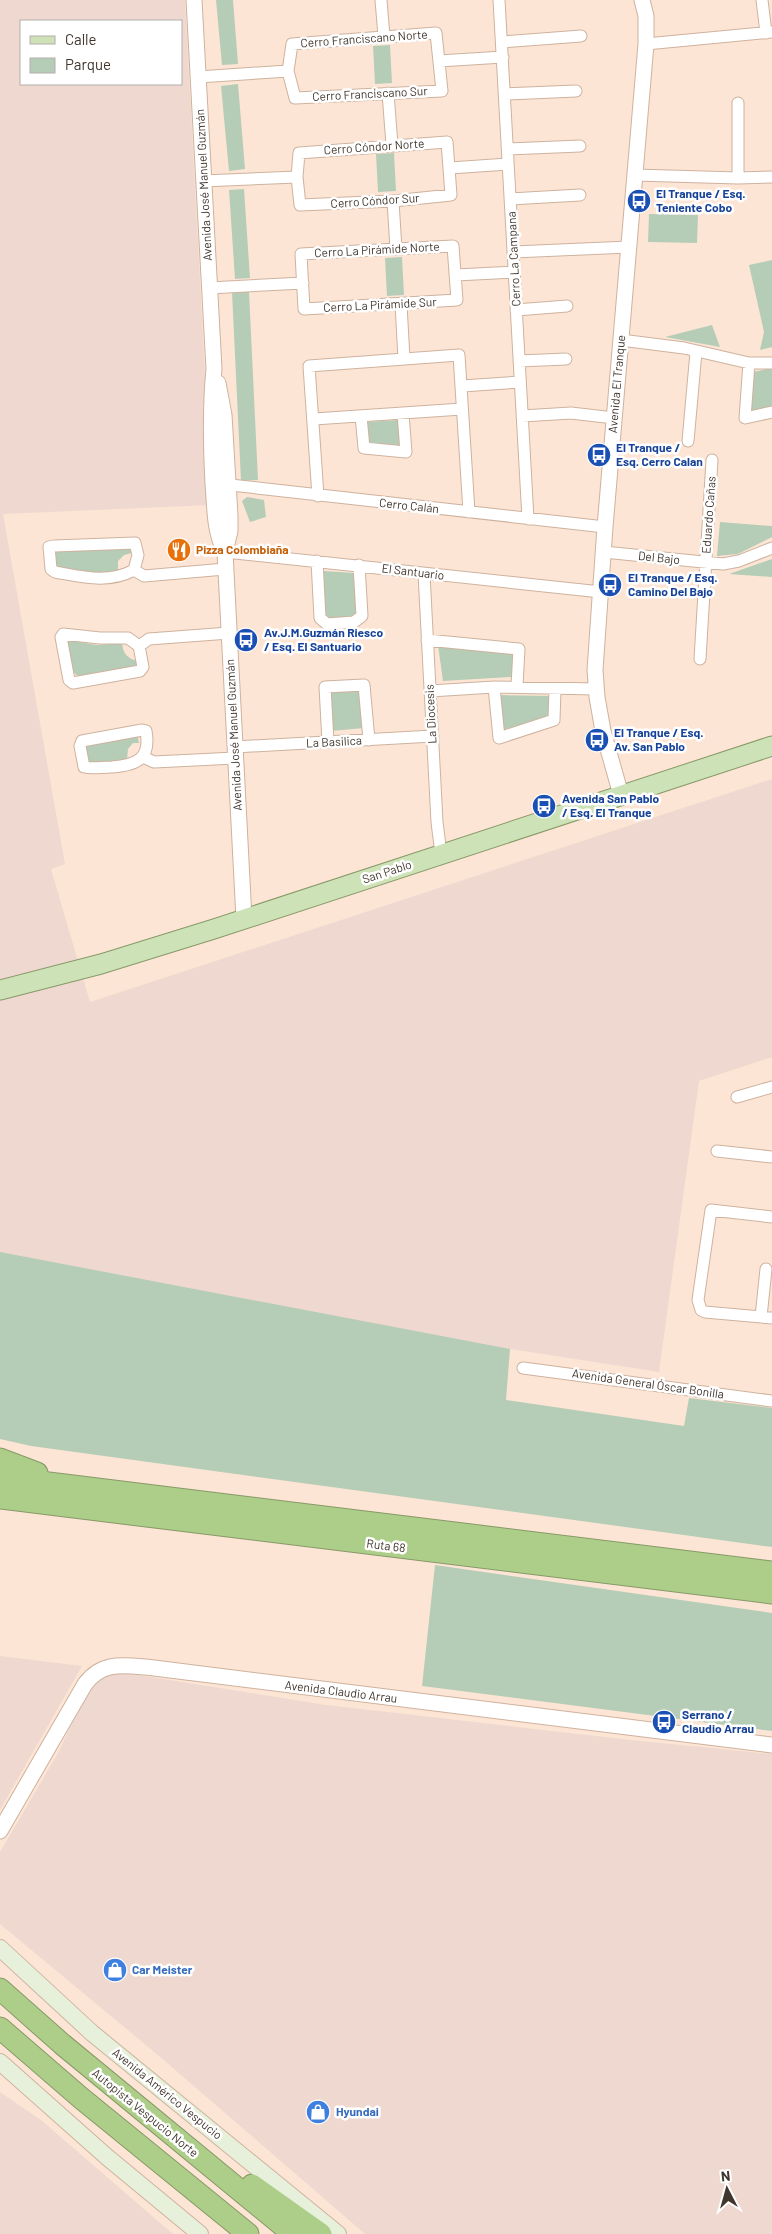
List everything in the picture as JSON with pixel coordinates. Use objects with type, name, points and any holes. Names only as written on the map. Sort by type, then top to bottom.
[{"type":"highway","points":[[0,1459],[72,1486]]},
{"type":"highway","points":[[0,1466],[72,1486]]},
{"type":"highway","name":"Ruta 68","points":[[0,1477],[772,1572]]},
{"type":"highway","name":"Ruta 68","points":[[0,1498],[772,1593]]},
{"type":"highway","name":"Autopista Vespucio Norte","points":[[0,1989],[62,2044],[293,2234]]},
{"type":"highway","points":[[0,2028],[81,2098],[248,2234]]},
{"type":"highway","points":[[195,2154],[255,2187],[321,2234]]},
{"type":"highway","points":[[222,2213],[243,2234]]},
{"type":"main road","name":"San Pablo","points":[[0,990],[101,964],[244,919],[772,746]]},
{"type":"main road","name":"Avenida Américo Vespucio","points":[[0,1948],[92,2033],[338,2234]]},
{"type":"main road","points":[[0,2062],[107,2157],[200,2234]]},
{"type":"street","name":"Avenida José Manuel Guzmán","points":[[194,0],[214,369],[224,415],[221,484],[230,531],[225,552],[225,569],[244,919]]},
{"type":"street","points":[[382,0],[384,36]]},
{"type":"street","name":"Cerro La Campana","points":[[499,0],[528,519]]},
{"type":"street","name":"Avenida El Tranque","points":[[621,795],[603,731],[595,670],[605,527],[646,44],[646,16],[642,0]]},
{"type":"street","points":[[646,44],[703,37],[769,33],[762,0]]},
{"type":"street","name":"Cerro Franciscano Norte","points":[[288,71],[292,44],[384,36],[436,33],[439,61]]},
{"type":"street","points":[[502,42],[581,36]]},
{"type":"street","points":[[439,61],[502,57]]},
{"type":"street","name":"Cerro Franciscano Sur","points":[[288,71],[295,98],[388,94],[442,90],[439,61]]},
{"type":"street","points":[[198,77],[288,71]]},
{"type":"street","points":[[505,94],[576,91]]},
{"type":"street","points":[[388,94],[392,145]]},
{"type":"street","points":[[738,103],[738,178]]},
{"type":"street","name":"Cerro Cóndor Norte","points":[[297,177],[299,152],[392,145],[446,142],[450,168]]},
{"type":"street","points":[[508,150],[580,146]]},
{"type":"street","points":[[450,168],[508,164]]},
{"type":"street","name":"Cerro Cóndor Sur","points":[[297,177],[300,205],[393,201],[451,195],[450,168]]},
{"type":"street","points":[[635,175],[772,177]]},
{"type":"street","points":[[204,181],[297,177]]},
{"type":"street","points":[[510,199],[580,195]]},
{"type":"street","points":[[393,201],[396,249]]},
{"type":"street","name":"Cerro La Pirámide Norte","points":[[303,283],[301,254],[453,246],[456,275]]},
{"type":"street","points":[[513,252],[629,247]]},
{"type":"street","points":[[456,275],[514,272]]},
{"type":"street","name":"Cerro La Pirámide Sur","points":[[303,283],[304,309],[400,304],[458,300],[456,275]]},
{"type":"street","points":[[209,288],[303,283]]},
{"type":"street","points":[[400,304],[404,359]]},
{"type":"street","points":[[516,310],[567,306]]},
{"type":"street","points":[[621,340],[684,348],[749,363],[772,363]]},
{"type":"street","points":[[688,441],[696,352]]},
{"type":"street","points":[[318,496],[309,366],[459,355],[469,512]]},
{"type":"street","points":[[519,361],[566,359]]},
{"type":"street","points":[[749,363],[745,418],[772,412]]},
{"type":"street","points":[[462,386],[520,382]]},
{"type":"street","points":[[314,419],[462,409]]},
{"type":"street","points":[[361,416],[364,448],[406,452],[403,413]]},
{"type":"street","points":[[522,416],[571,413],[614,418]]},
{"type":"street","name":"Eduardo Cañas","points":[[700,659],[712,460]]},
{"type":"street","name":"Cerro Calán","points":[[221,484],[605,527]]},
{"type":"street","points":[[136,543],[138,555],[134,570],[120,577],[97,579],[55,572],[51,569],[50,547],[136,543]]},
{"type":"street","name":"Del Bajo","points":[[604,552],[706,563],[731,563],[772,548]]},
{"type":"street","name":"El Santuario","points":[[225,552],[601,592]]},
{"type":"street","points":[[318,561],[320,618],[327,624],[354,622],[362,616],[359,565]]},
{"type":"street","points":[[134,570],[144,576],[225,569]]},
{"type":"street","name":"La Diocesis","points":[[424,574],[437,822],[441,854]]},
{"type":"street","points":[[139,646],[148,639],[229,633]]},
{"type":"street","points":[[63,634],[100,638],[128,638],[139,646],[143,668],[140,671],[73,682],[69,680],[61,637],[63,634]]},
{"type":"street","points":[[427,640],[519,649],[517,686]]},
{"type":"street","points":[[328,742],[325,687],[364,684],[369,740]]},
{"type":"street","points":[[430,691],[517,686],[555,689],[596,689]]},
{"type":"street","points":[[494,687],[499,738],[554,720],[555,689]]},
{"type":"street","points":[[142,730],[146,731],[148,744],[143,757],[130,765],[91,768],[84,766],[80,746],[82,741],[142,730]]},
{"type":"street","name":"La Basilica","points":[[143,757],[154,762],[328,742],[433,736]]},
{"type":"street","points":[[737,1097],[772,1087]]},
{"type":"street","points":[[717,1151],[772,1157]]},
{"type":"street","points":[[766,1269],[766,1318],[701,1310],[698,1300],[711,1210],[772,1217]]},
{"type":"street","name":"Avenida General Óscar Bonilla","points":[[523,1368],[772,1401]]},
{"type":"street","name":"Avenida Claudio Arrau","points":[[0,1831],[85,1684],[91,1676],[110,1666],[121,1665],[155,1669],[772,1745]]},
{"type":"shaded area","points":[[0,0],[185,0],[212,505],[3,514],[65,864],[51,869],[90,1002],[772,779],[772,1057],[699,1081],[659,1372],[510,1349],[0,1285]]},
{"type":"shaded area","points":[[0,1656],[82,1666],[0,1810]]},
{"type":"shaded area","points":[[113,1671],[326,1705],[772,1754],[772,2234],[365,2234],[159,2056],[0,1924],[0,1852],[58,1753],[92,1681]]},
{"type":"shaded area","points":[[0,2092],[41,2120],[173,2234],[0,2234]]},
{"type":"green space","points":[[216,0],[233,0],[238,64],[222,65]]},
{"type":"green space","points":[[390,45],[392,83],[375,84],[373,46]]},
{"type":"green space","points":[[238,84],[245,169],[229,171],[221,86]]},
{"type":"green space","points":[[394,153],[396,191],[378,192],[376,154]]},
{"type":"green space","points":[[244,189],[250,278],[235,279],[229,190]]},
{"type":"green space","points":[[649,214],[698,215],[697,243],[648,242]]},
{"type":"green space","points":[[402,257],[404,295],[387,296],[385,258]]},
{"type":"green space","points":[[772,260],[772,347],[760,350],[764,332],[749,265]]},
{"type":"green space","points":[[232,292],[249,292],[258,480],[241,481]]},
{"type":"green space","points":[[712,325],[720,347],[665,337]]},
{"type":"green space","points":[[772,368],[772,407],[751,412],[753,372]]},
{"type":"green space","points":[[399,420],[401,446],[369,443],[366,422]]},
{"type":"green space","points":[[247,497],[264,500],[266,517],[250,522],[242,501]]},
{"type":"green space","points":[[720,522],[772,526],[772,537],[738,554],[717,556]]},
{"type":"green space","points":[[131,549],[132,553],[124,555],[118,561],[118,572],[103,574],[59,568],[56,564],[55,553],[59,550]]},
{"type":"green space","points":[[772,559],[772,577],[729,574]]},
{"type":"green space","points":[[324,571],[354,573],[357,613],[351,617],[328,618],[323,601]]},
{"type":"green space","points":[[73,641],[97,645],[122,643],[125,653],[131,659],[138,661],[139,666],[79,677],[71,670],[68,642]]},
{"type":"green space","points":[[438,645],[512,653],[512,677],[443,681]]},
{"type":"green space","points":[[361,688],[364,728],[331,731],[328,691]]},
{"type":"green space","points":[[499,695],[550,696],[550,717],[502,730]]},
{"type":"green space","points":[[138,737],[139,743],[133,743],[128,749],[127,760],[91,764],[86,761],[84,745]]},
{"type":"green space","points":[[0,1252],[510,1349],[506,1400],[684,1426],[689,1398],[772,1408],[772,1547],[31,1446],[0,1439]]},
{"type":"green space","points":[[435,1565],[772,1613],[772,1731],[422,1686]]},
{"type":"place","name":"El Tranque / Esq. Teniente Cobo","points":[[639,201]]},
{"type":"place","name":"El Tranque / Esq. Cerro Calan","points":[[599,455]]},
{"type":"place","name":"Pizza Colombiaña","points":[[179,550]]},
{"type":"place","name":"El Tranque / Esq. Camino Del Bajo","points":[[610,585]]},
{"type":"place","name":"Av.J.M.Guzmán Riesco / Esq. El Santuario","points":[[246,640]]},
{"type":"place","name":"El Tranque / Esq. Av. San Pablo","points":[[597,740]]},
{"type":"place","name":"Avenida San Pablo / Esq. El Tranque","points":[[544,806]]},
{"type":"place","name":"Serrano / Claudio Arrau","points":[[664,1722]]},
{"type":"place","name":"Car Meister","points":[[115,1970]]},
{"type":"place","name":"Hyundai","points":[[318,2112]]}]
